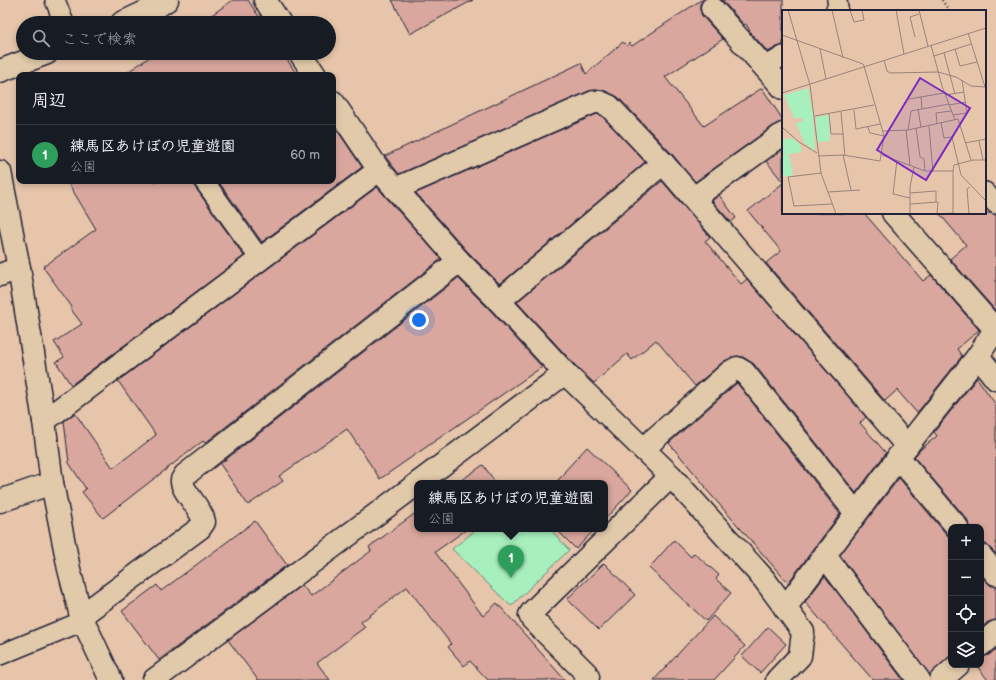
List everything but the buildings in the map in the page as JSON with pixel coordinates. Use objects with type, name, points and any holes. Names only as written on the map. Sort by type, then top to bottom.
[{"type":"street","points":[[137,16],[158,6],[166,0]]},
{"type":"street","points":[[265,0],[275,16]]},
{"type":"street","points":[[712,8],[782,87]]},
{"type":"street","points":[[0,71],[29,60]]},
{"type":"street","points":[[305,60],[313,72]]},
{"type":"street","points":[[395,189],[594,102],[600,102],[609,106],[694,198],[902,452],[955,524]]},
{"type":"street","points":[[336,106],[379,170],[458,262],[499,301],[565,374],[671,476],[764,579],[803,632],[800,656],[778,680]]},
{"type":"street","points":[[694,198],[782,135]]},
{"type":"street","points":[[499,301],[663,163]]},
{"type":"street","points":[[44,421],[379,170]]},
{"type":"street","points":[[0,172],[9,272],[44,421],[52,483],[68,569],[82,618],[111,680]]},
{"type":"street","points":[[785,608],[902,452],[978,356],[996,329],[893,214]]},
{"type":"street","points":[[82,618],[200,528],[204,522],[202,514],[183,487],[182,480],[185,475],[458,262]]},
{"type":"street","points":[[978,356],[996,378]]},
{"type":"street","points":[[643,449],[730,372],[737,368],[744,372],[856,513]]},
{"type":"street","points":[[421,480],[565,374]]},
{"type":"street","points":[[586,680],[588,677],[586,673],[532,619],[530,615],[671,476]]},
{"type":"street","points":[[0,501],[52,483]]},
{"type":"street","points":[[154,680],[414,485]]},
{"type":"street","points":[[824,556],[919,680]]},
{"type":"street","points":[[984,560],[996,574]]},
{"type":"street","points":[[984,642],[996,632]]},
{"type":"street","points":[[941,680],[955,668]]},
{"type":"lane","points":[[55,0],[61,16]]},
{"type":"lane","points":[[836,0],[838,7],[836,10]]},
{"type":"lane","points":[[765,67],[782,57]]},
{"type":"lane","points":[[206,184],[260,259]]},
{"type":"lane","points":[[986,193],[996,204]]},
{"type":"lane","points":[[0,655],[82,618]]},
{"type":"path","points":[[942,0],[947,8]]},
{"type":"green space","points":[[473,532],[553,532],[569,550],[511,606],[452,549]]},
{"type":"place","name":"練馬区あけぼの児童遊園","points":[[511,578]]}]
